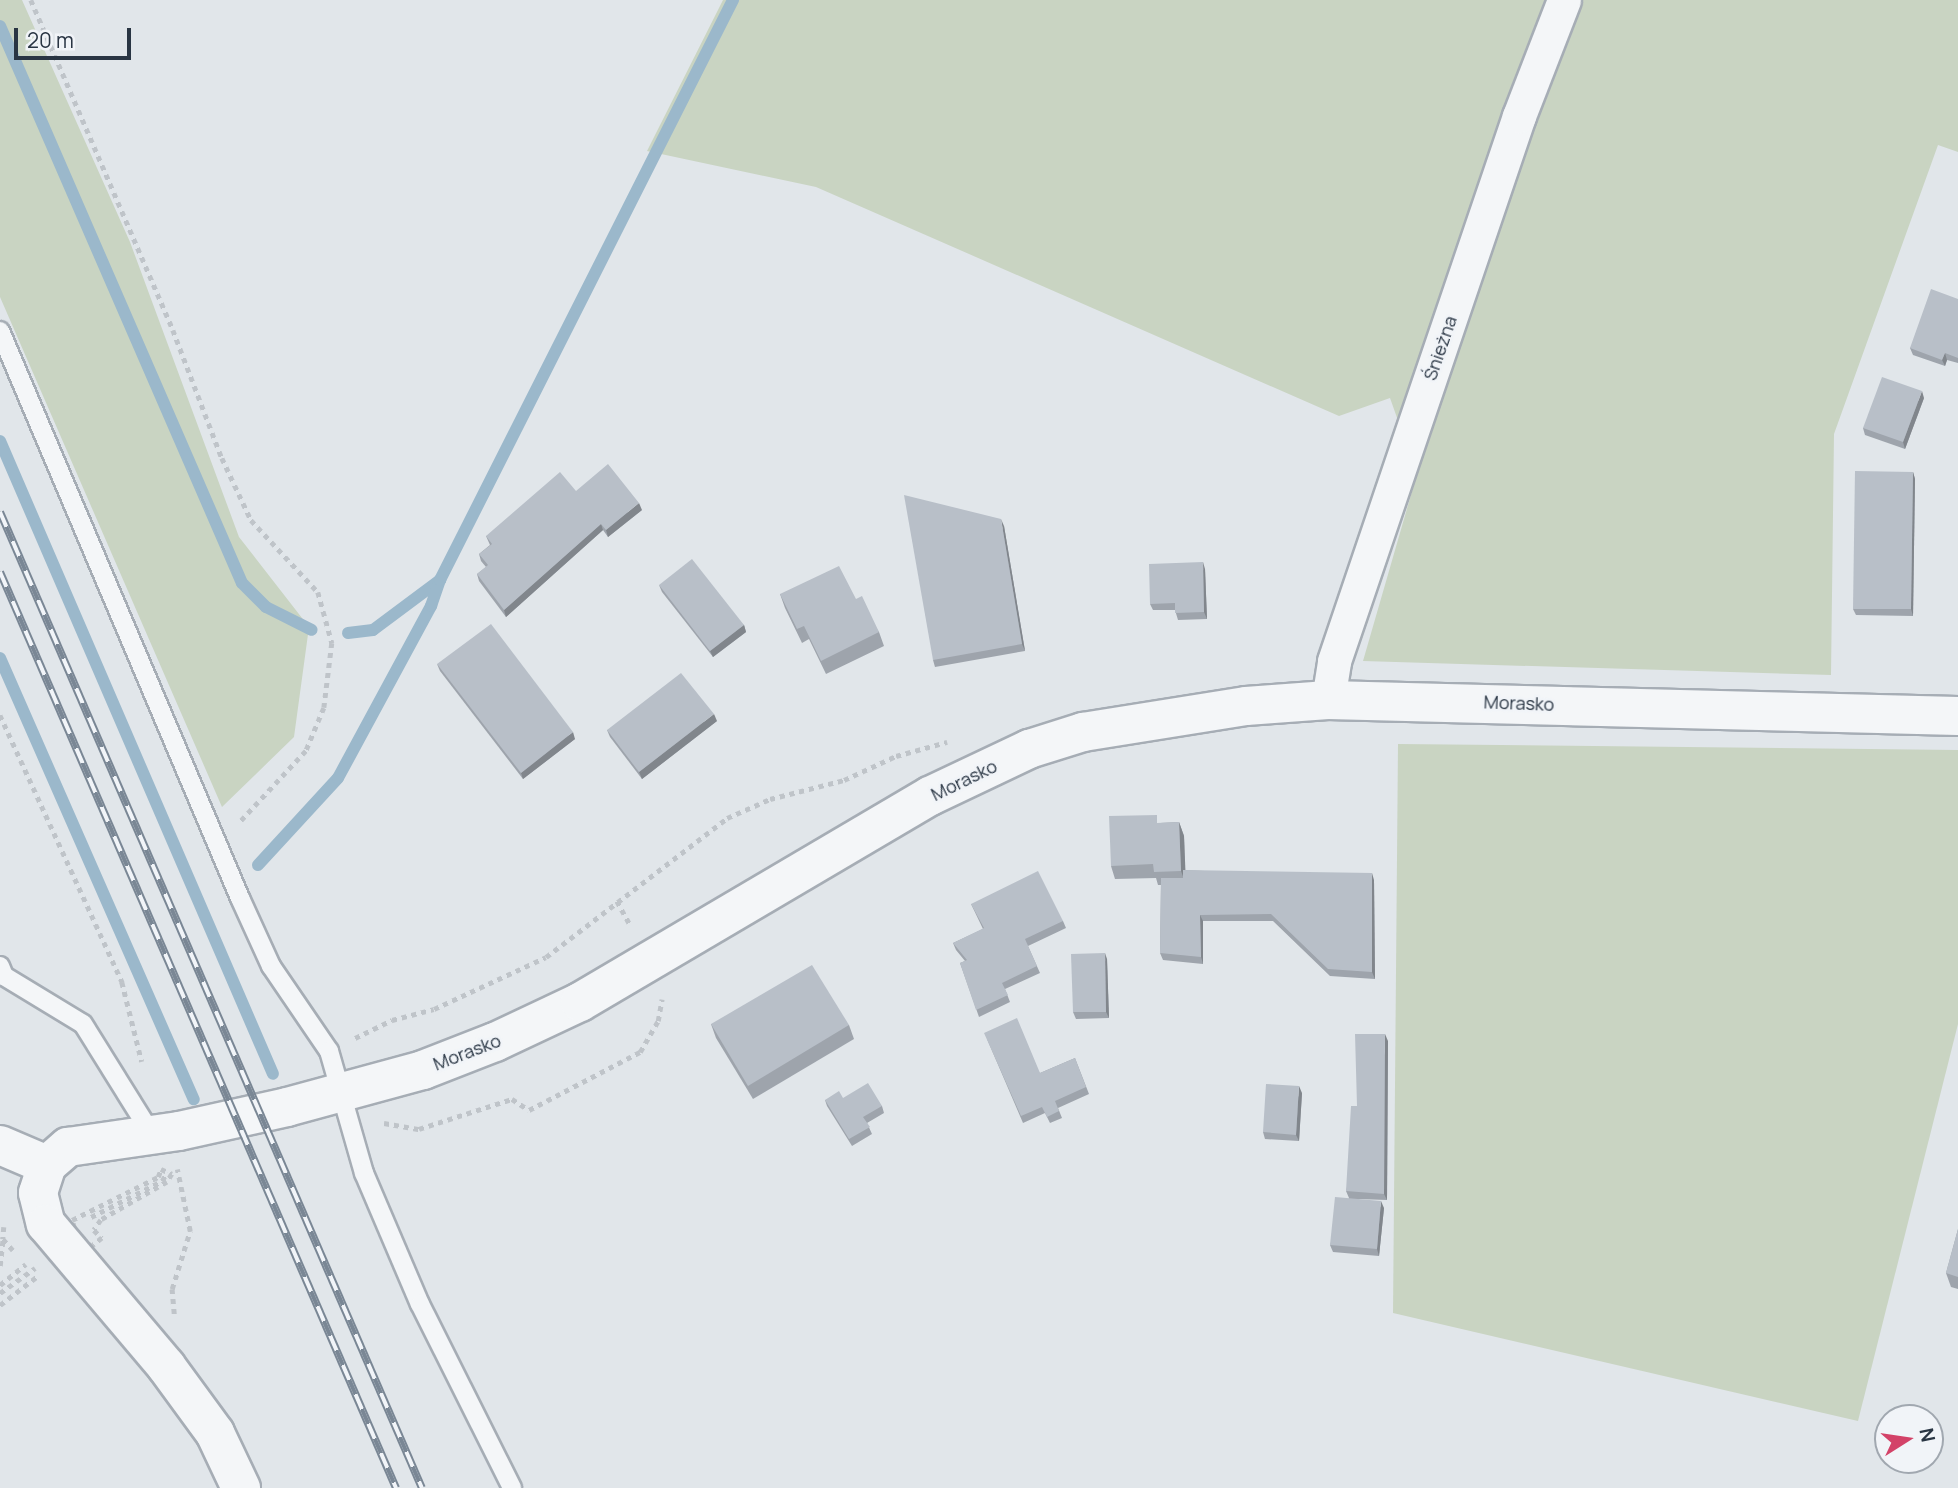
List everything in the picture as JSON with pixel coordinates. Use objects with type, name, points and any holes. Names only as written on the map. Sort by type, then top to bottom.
[{"type":"street","name":"Śnieżna","points":[[1328,700],[1328,682],[1347,622],[1519,116],[1564,0]]},
{"type":"street","name":"Morasko","points":[[47,1165],[68,1147],[163,1146],[459,1056],[580,1002],[845,843],[1029,749],[1135,721],[1328,700],[1958,716]]},
{"type":"street","points":[[0,1145],[47,1165],[38,1193],[46,1224],[174,1377],[215,1433],[241,1488]]},
{"type":"lane","points":[[0,331],[271,966],[328,1051],[369,1185],[420,1304],[512,1488]]},
{"type":"lane","points":[[0,966],[4,976],[83,1024],[163,1146]]},
{"type":"path","points":[[31,0],[173,330],[222,458],[251,520],[318,592],[332,643],[324,708],[306,751],[258,807],[218,841]]},
{"type":"path","points":[[0,715],[122,982],[143,1067]]},
{"type":"path","points":[[81,1222],[162,1181],[167,1171],[163,1146]]},
{"type":"path","points":[[163,1146],[190,1231],[172,1289],[174,1321]]},
{"type":"path","points":[[161,1169],[167,1171],[172,1174],[167,1182],[96,1224],[94,1230],[102,1238],[92,1247],[74,1228],[72,1220],[158,1177],[161,1169]]},
{"type":"path","points":[[0,1266],[2,1228],[5,1220]]},
{"type":"path","points":[[0,1285],[27,1264],[3,1239]]},
{"type":"green space","points":[[0,0],[22,0],[130,242],[239,537],[309,627],[294,737],[222,807],[0,297]]},
{"type":"green space","points":[[723,0],[1958,0],[1958,152],[1938,145],[1834,434],[1831,675],[1363,661],[1417,474],[1390,398],[1339,416],[816,187],[647,151]]},
{"type":"green space","points":[[1398,744],[1958,750],[1958,1024],[1858,1421],[1393,1313]]},
{"type":"building","points":[[1931,289],[1958,299],[1958,358],[1945,353],[1942,360],[1910,348]]},
{"type":"building","points":[[1882,377],[1922,391],[1903,442],[1863,428]]},
{"type":"building","points":[[608,464],[639,503],[606,530],[601,524],[504,610],[477,574],[488,565],[479,554],[492,544],[486,536],[560,472],[576,491]]},
{"type":"building","points":[[1855,471],[1913,472],[1911,609],[1853,609]]},
{"type":"building","points":[[904,495],[1001,519],[1022,644],[933,660]]},
{"type":"building","points":[[692,559],[744,625],[710,651],[659,585]]},
{"type":"building","points":[[1203,562],[1204,612],[1175,613],[1175,603],[1150,604],[1149,564]]},
{"type":"building","points":[[839,566],[856,599],[862,596],[879,632],[821,661],[804,626],[797,629],[780,594]]},
{"type":"building","points":[[491,624],[573,732],[521,773],[437,664]]},
{"type":"building","points":[[681,673],[714,714],[639,772],[607,730]]},
{"type":"building","points":[[1157,815],[1157,823],[1179,822],[1181,871],[1154,872],[1153,864],[1111,866],[1109,816]]},
{"type":"building","points":[[1183,870],[1372,873],[1372,972],[1328,969],[1271,914],[1200,915],[1201,957],[1160,953],[1161,878],[1183,878]]},
{"type":"building","points":[[1038,871],[1063,921],[1025,939],[1037,966],[1002,983],[1008,995],[976,1010],[960,963],[967,960],[953,943],[984,928],[971,904]]},
{"type":"building","points":[[1105,953],[1106,1012],[1073,1012],[1071,954]]},
{"type":"building","points":[[812,965],[849,1025],[748,1086],[711,1024]]},
{"type":"building","points":[[1017,1018],[1040,1073],[1075,1058],[1086,1087],[1055,1101],[1059,1111],[1047,1117],[1042,1107],[1021,1116],[984,1033]]},
{"type":"building","points":[[1355,1034],[1385,1034],[1384,1194],[1346,1191],[1351,1106],[1357,1106]]},
{"type":"building","points":[[868,1083],[882,1106],[863,1117],[870,1127],[849,1139],[825,1100],[839,1091],[843,1098]]},
{"type":"building","points":[[1266,1084],[1299,1086],[1296,1135],[1263,1132]]},
{"type":"building","points":[[1335,1197],[1381,1201],[1377,1249],[1330,1245]]},
{"type":"building","points":[[1958,1229],[1958,1277],[1946,1273]]},
{"type":"waterway","points":[[258,865],[338,778],[431,606],[440,580],[733,0]]},
{"type":"waterway","points":[[0,26],[242,583],[266,607],[312,630]]},
{"type":"waterway","points":[[0,441],[273,1074]]},
{"type":"waterway","points":[[348,633],[373,630],[440,580]]},
{"type":"waterway","points":[[0,658],[194,1099]]},
{"type":"railway","points":[[0,512],[422,1488]]},
{"type":"railway","points":[[0,572],[396,1488]]}]
